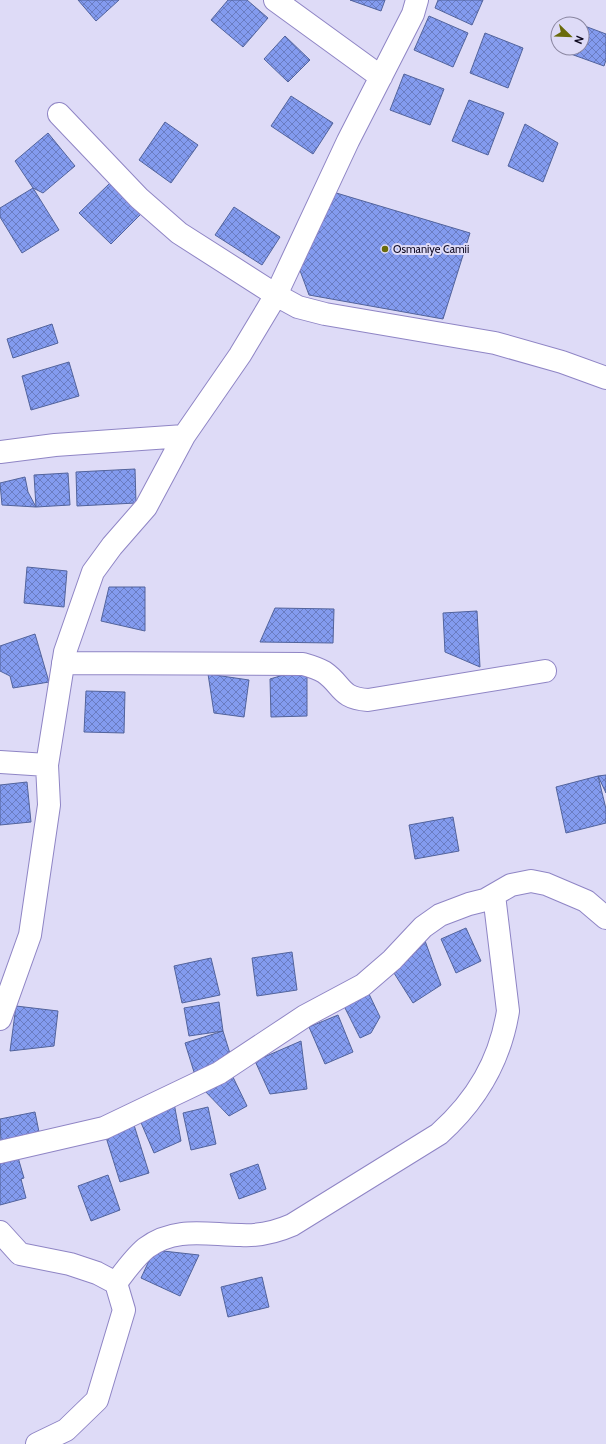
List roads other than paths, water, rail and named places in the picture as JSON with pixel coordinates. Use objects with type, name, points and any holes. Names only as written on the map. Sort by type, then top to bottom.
[{"type":"street","points":[[275,0],[381,77]]},
{"type":"street","points":[[0,1019],[30,935],[49,805],[47,764],[65,652],[93,572],[112,546],[146,507],[184,436],[240,355],[276,295],[348,141],[413,14],[417,0]]},
{"type":"street","points":[[58,114],[139,198],[179,233],[276,295],[298,307],[325,314],[495,344],[562,362],[606,378]]},
{"type":"street","points":[[0,452],[55,445],[184,436]]},
{"type":"street","points":[[64,663],[303,664],[323,671],[342,691],[350,697],[368,700],[545,671]]},
{"type":"street","points":[[0,762],[47,764]]},
{"type":"street","points":[[0,1152],[104,1128],[218,1073],[305,1016],[363,985],[392,960],[423,927],[440,915],[494,895],[511,885],[530,881],[546,884],[586,901],[606,918]]},
{"type":"street","points":[[116,1283],[136,1257],[147,1248],[172,1236],[184,1233],[258,1235],[276,1232],[292,1226],[439,1134],[456,1119],[484,1084],[494,1064],[505,1029],[508,1011],[494,895]]},
{"type":"street","points":[[0,1232],[20,1254],[70,1264],[97,1273],[116,1283],[124,1310],[97,1400],[66,1430],[38,1444]]},
{"type":"place","name":"Osmaniye Camii","points":[[385,249]]}]
